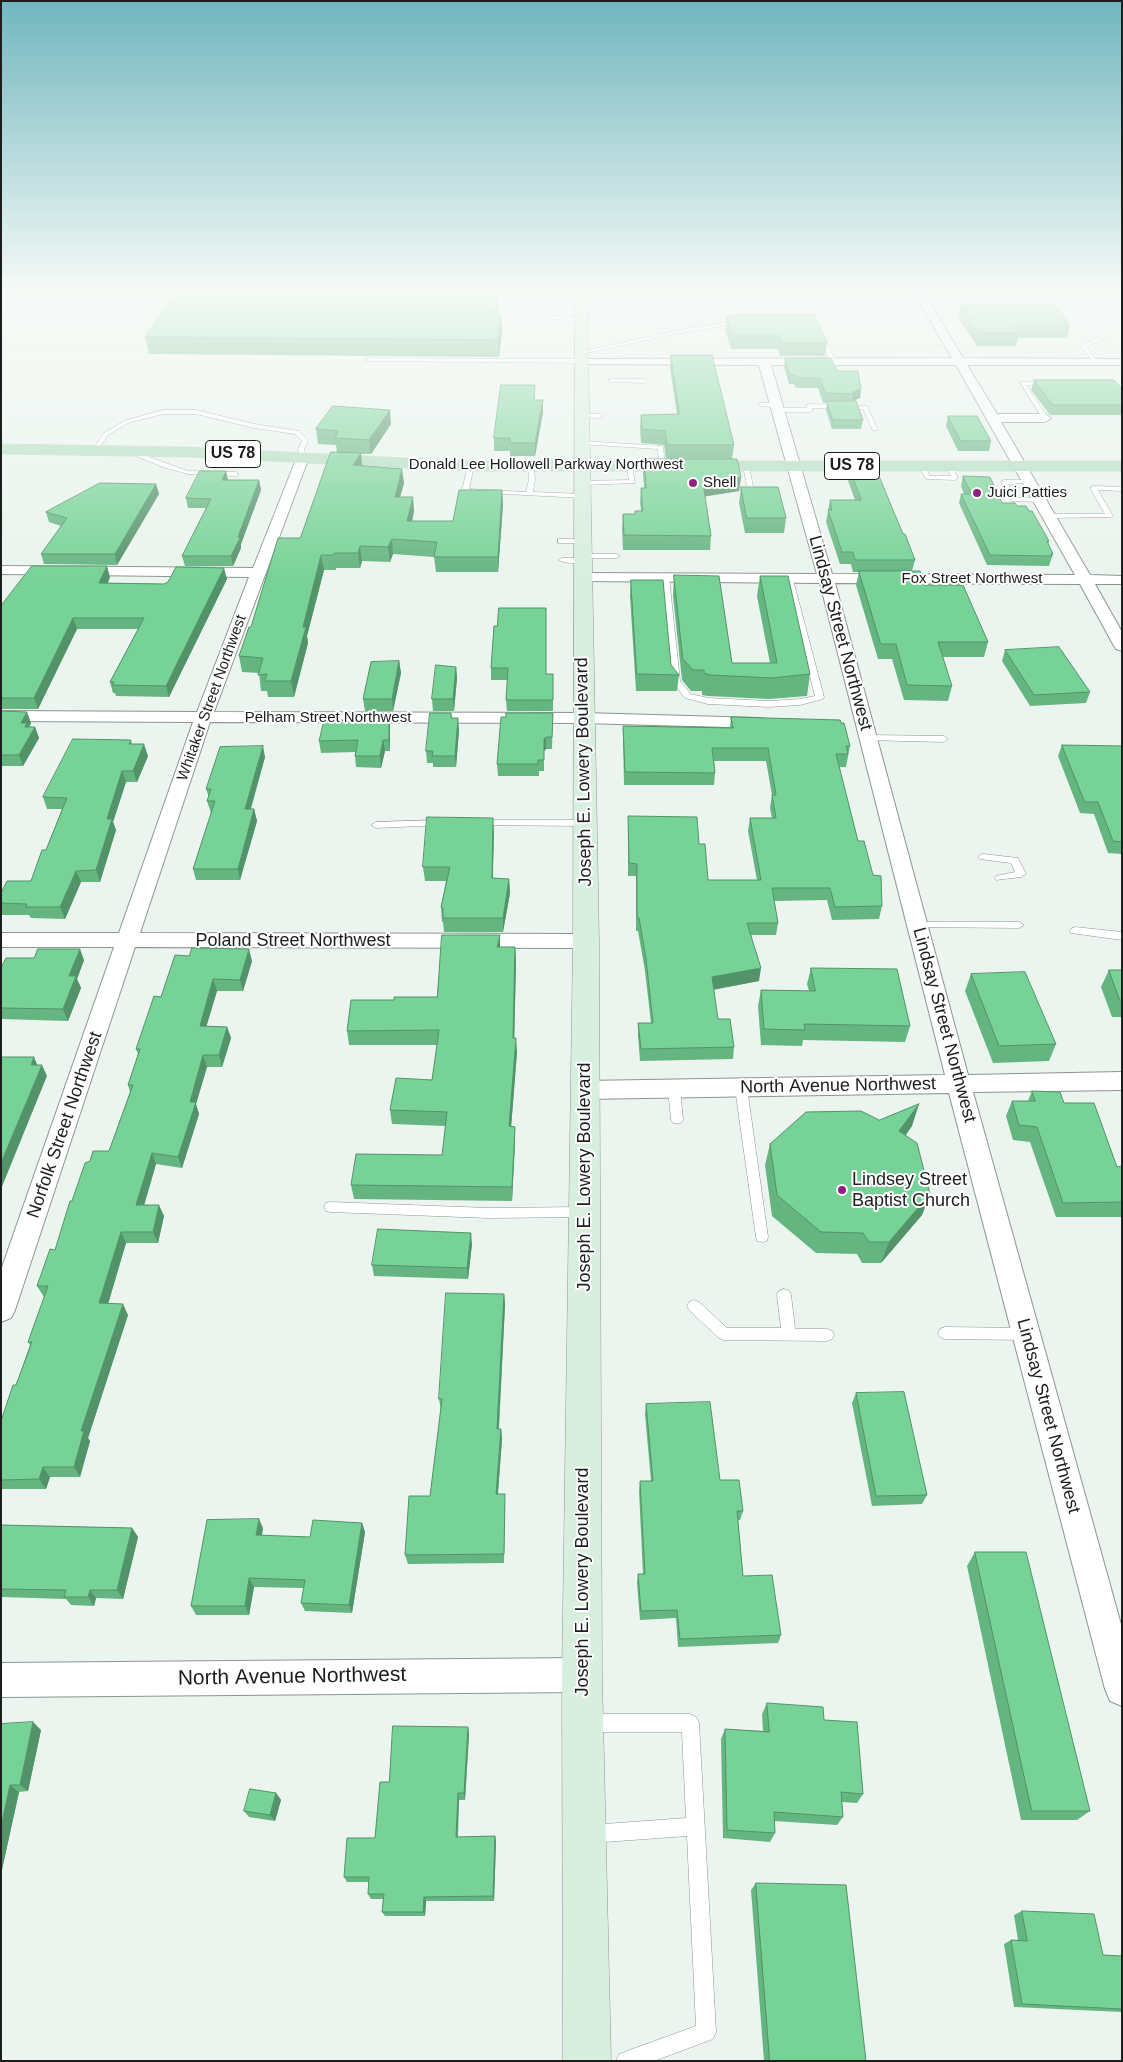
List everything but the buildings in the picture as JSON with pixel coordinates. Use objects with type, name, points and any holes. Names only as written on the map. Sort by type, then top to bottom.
[{"type":"main road","name":"Joseph E. Lowery Boulevard","points":[[582,389],[583,482],[579,559],[586,941],[582,1675],[586,2061]]},
{"type":"main road","name":"Donald Lee Hollowell Parkway Northwest","points":[[1,449],[121,450],[303,457],[407,464],[531,466],[583,482],[629,466],[1122,466]]},
{"type":"street","name":"Lindsay Street Northwest","points":[[769,389],[772,406],[795,466],[826,578],[860,730],[918,925],[1122,1689]]},
{"type":"street","points":[[976,389],[1122,646]]},
{"type":"street","points":[[993,418],[1044,418]]},
{"type":"street","name":"Whitaker Street Northwest","points":[[128,940],[202,718],[303,457]]},
{"type":"street","name":"Fox Street Northwest","points":[[579,559],[665,577],[1122,580]]},
{"type":"street","points":[[1,570],[259,573]]},
{"type":"street","name":"Pelham Street Northwest","points":[[1,716],[583,718],[777,723]]},
{"type":"street","name":"Poland Street Northwest","points":[[1,940],[586,941]]},
{"type":"street","name":"Norfolk Street Northwest","points":[[1,1310],[128,940]]},
{"type":"street","name":"North Avenue Northwest","points":[[585,1090],[1122,1081]]},
{"type":"street","name":"North Avenue Northwest","points":[[1,1680],[582,1675]]},
{"type":"lane","points":[[1026,389],[1044,418]]},
{"type":"lane","points":[[772,406],[810,410],[809,406],[865,407],[875,430]]},
{"type":"lane","points":[[95,450],[106,434],[126,422],[164,412],[196,412],[254,426],[297,432],[305,441],[302,449],[303,457]]},
{"type":"lane","points":[[582,416],[600,416]]},
{"type":"lane","points":[[582,443],[661,447],[662,466]]},
{"type":"lane","points":[[121,450],[144,456],[164,466],[184,472],[236,474]]},
{"type":"lane","points":[[471,466],[465,490],[529,494],[583,482]]},
{"type":"lane","points":[[529,494],[532,480],[531,466]]},
{"type":"lane","points":[[746,466],[751,492]]},
{"type":"lane","points":[[1029,482],[1004,482],[1014,500],[1040,500]]},
{"type":"lane","points":[[1049,516],[1110,516],[1093,488],[1122,489]]},
{"type":"lane","points":[[561,540],[579,559],[616,556]]},
{"type":"lane","points":[[665,577],[676,680],[688,696],[708,701],[769,704],[800,702],[820,698],[789,578]]},
{"type":"lane","points":[[860,730],[944,739]]},
{"type":"lane","points":[[376,825],[449,822]]},
{"type":"lane","points":[[469,822],[584,823]]},
{"type":"lane","points":[[983,857],[1015,860],[1020,874],[1000,878]]},
{"type":"lane","points":[[918,925],[1019,925]]},
{"type":"lane","points":[[1075,931],[1122,936]]},
{"type":"lane","points":[[740,1088],[762,1237]]},
{"type":"lane","points":[[674,1089],[677,1120]]},
{"type":"lane","points":[[330,1208],[489,1213],[585,1211]]},
{"type":"lane","points":[[784,1295],[789,1335]]},
{"type":"lane","points":[[694,1306],[724,1334],[827,1335]]},
{"type":"lane","points":[[945,1333],[1026,1334]]},
{"type":"lane","points":[[583,1723],[690,1723],[706,2032],[626,2061]]},
{"type":"lane","points":[[584,1835],[695,1826]]},
{"type":"place","name":"Shell","points":[[693,483]]},
{"type":"place","name":"Juici Patties","points":[[977,493]]},
{"type":"place","name":"Lindsey Street Baptist Church","points":[[842,1190]]}]
